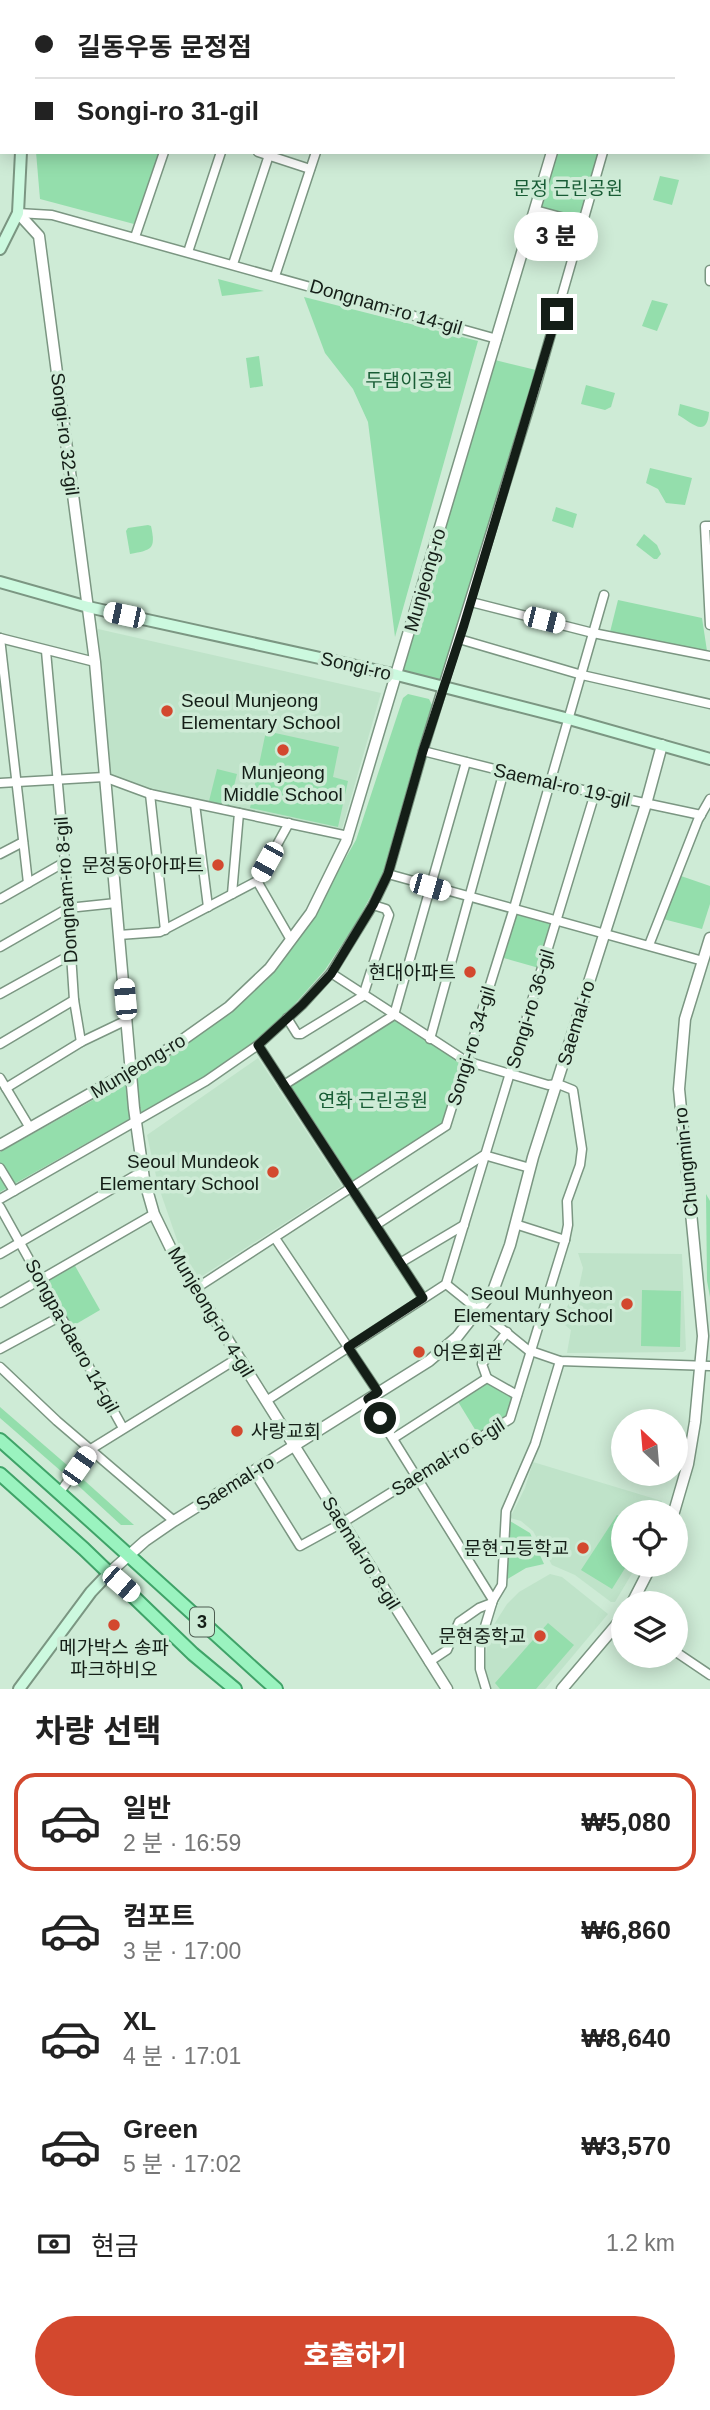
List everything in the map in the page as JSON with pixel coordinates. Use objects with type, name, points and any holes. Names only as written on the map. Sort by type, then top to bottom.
[{"type":"main road","points":[[0,249],[18,213],[22,154]]},
{"type":"main road","name":"Songi-ro","points":[[0,582],[88,607],[397,675],[710,759]]},
{"type":"main road","name":"3","points":[[0,1440],[61,1492],[276,1689]]},
{"type":"main road","name":"3","points":[[0,1474],[193,1654],[235,1689]]},
{"type":"main road","name":"Saemal-ro","points":[[19,1689],[91,1592],[109,1573]]},
{"type":"street","points":[[135,237],[163,154]]},
{"type":"street","points":[[188,252],[220,154]]},
{"type":"street","points":[[233,264],[269,154],[310,169]]},
{"type":"street","points":[[275,276],[315,154]]},
{"type":"street","name":"Munjeong-ro","points":[[0,1145],[174,1046],[229,1007],[261,977],[311,913],[348,836],[551,154]]},
{"type":"street","points":[[0,1199],[206,1081],[258,1045],[331,974],[373,905],[388,874],[602,154]]},
{"type":"street","points":[[535,210],[583,223]]},
{"type":"street","name":"Dongnam-ro 14-gil","points":[[18,213],[52,215],[497,339]]},
{"type":"street","name":"Songi-ro 32-gil","points":[[18,213],[39,236],[88,607],[131,1070]]},
{"type":"street","points":[[710,270],[710,281]]},
{"type":"street","points":[[708,526],[710,625]]},
{"type":"street","name":"Songi-ro 34-gil","points":[[195,1289],[446,1126],[514,908],[604,595]]},
{"type":"street","points":[[471,601],[593,633],[710,656]]},
{"type":"street","points":[[0,638],[95,662]]},
{"type":"street","name":"Dongnam-ro 8-gil","points":[[0,638],[28,883]]},
{"type":"street","points":[[459,639],[582,675],[710,704]]},
{"type":"street","name":"Dongnam-ro 8-gil","points":[[46,651],[74,1000],[81,1042]]},
{"type":"street","name":"Saemal-ro","points":[[109,1573],[174,1521],[429,1361],[457,1337],[493,1291],[646,804],[662,745]]},
{"type":"street","name":"Saemal-ro 19-gil","points":[[423,751],[550,783],[701,815]]},
{"type":"street","points":[[285,1086],[394,1015],[466,762]]},
{"type":"street","points":[[430,1039],[504,771]]},
{"type":"street","points":[[0,783],[104,777],[150,794],[348,836]]},
{"type":"street","name":"Songi-ro 36-gil","points":[[446,1284],[595,793]]},
{"type":"street","points":[[150,794],[165,930]]},
{"type":"street","points":[[649,945],[701,815],[710,799]]},
{"type":"street","points":[[195,804],[208,907]]},
{"type":"street","points":[[232,894],[239,813]]},
{"type":"street","points":[[119,935],[160,932],[257,881],[289,824]]},
{"type":"street","points":[[2,851],[23,842]]},
{"type":"street","points":[[0,900],[65,862]]},
{"type":"street","points":[[388,874],[703,961]]},
{"type":"street","points":[[257,881],[291,940]]},
{"type":"street","points":[[0,947],[68,908],[116,903]]},
{"type":"street","points":[[287,1018],[296,1034],[301,1034],[363,996],[389,915],[386,909],[373,905]]},
{"type":"street","name":"Chungmin-ro","points":[[678,1500],[688,1464],[706,1365],[679,1088],[685,1019],[710,938]]},
{"type":"street","points":[[0,994],[72,954]]},
{"type":"street","points":[[331,974],[466,1061],[548,1085],[558,1084]]},
{"type":"street","points":[[0,1044],[74,1000]]},
{"type":"street","points":[[6,1088],[81,1042],[127,1020]]},
{"type":"street","points":[[258,1045],[423,1298]]},
{"type":"street","name":"Munjeong-ro 4-gil","points":[[131,1070],[143,1171],[154,1214],[195,1289],[294,1445]]},
{"type":"street","points":[[0,1078],[30,1128]]},
{"type":"street","name":"Saemal-ro 6-gil","points":[[254,1472],[300,1546],[510,1419],[565,1240],[568,1225],[567,1201],[580,1165],[582,1149],[575,1095],[573,1090],[558,1084]]},
{"type":"street","points":[[376,1226],[484,1155],[530,1168]]},
{"type":"street","points":[[0,1168],[14,1191]]},
{"type":"street","points":[[0,1254],[143,1171]]},
{"type":"street","name":"Songpa-daero 14-gil","points":[[0,1207],[123,1428]]},
{"type":"street","points":[[0,1303],[154,1214]]},
{"type":"street","points":[[515,1224],[565,1240]]},
{"type":"street","points":[[400,1263],[464,1225]]},
{"type":"street","points":[[275,1238],[378,1392]]},
{"type":"street","points":[[266,1401],[446,1284],[530,1350],[560,1361],[706,1365]]},
{"type":"street","points":[[0,1349],[61,1316]]},
{"type":"street","points":[[507,1332],[482,1364],[487,1378],[517,1395]]},
{"type":"street","name":"Songpa-daero 14-gil","points":[[61,1492],[91,1449],[238,1358]]},
{"type":"street","points":[[486,1689],[480,1669],[480,1643],[493,1602],[502,1585],[506,1511],[535,1444],[560,1361]]},
{"type":"street","points":[[0,1367],[57,1422],[174,1521]]},
{"type":"street","points":[[394,1438],[487,1378]]},
{"type":"street","points":[[368,1399],[493,1602]]},
{"type":"street","name":"Saemal-ro 8-gil","points":[[294,1445],[447,1689]]},
{"type":"street","points":[[429,1662],[447,1650],[459,1622],[493,1602]]},
{"type":"street","points":[[562,1689],[611,1631]]},
{"type":"street","points":[[688,1660],[710,1675]]},
{"type":"shaded area","points":[[98,629],[381,693],[342,829],[165,794],[109,774]]},
{"type":"shaded area","points":[[258,1058],[342,1186],[196,1280],[186,1266],[158,1185],[147,1135]]},
{"type":"shaded area","name":"Seoul Munhyeon Elementary School","points":[[578,1253],[682,1254],[686,1350],[567,1353],[571,1330],[559,1320],[579,1287],[583,1268]]},
{"type":"shaded area","name":"문현고등학교","points":[[533,1462],[659,1500],[611,1500],[611,1577],[630,1577],[622,1591],[611,1591],[611,1602],[575,1575],[552,1565],[533,1531],[521,1521],[510,1518],[525,1488]]},
{"type":"shaded area","name":"문현중학교","points":[[550,1574],[562,1577],[608,1614],[545,1689],[490,1689],[485,1668],[487,1645],[493,1626],[507,1604],[519,1592]]},
{"type":"green space","points":[[36,154],[158,154],[134,224],[40,199]]},
{"type":"green space","name":"문정 근린공원","points":[[555,154],[600,154],[582,220],[539,209]]},
{"type":"green space","points":[[660,176],[679,180],[672,205],[653,200]]},
{"type":"green space","points":[[218,279],[264,291],[222,296]]},
{"type":"green space","name":"두댐이공원","points":[[304,297],[478,341],[395,637],[368,422],[353,389],[325,353]]},
{"type":"green space","points":[[652,300],[668,304],[657,331],[642,326]]},
{"type":"green space","points":[[259,356],[263,386],[250,388],[246,358]]},
{"type":"green space","points":[[491,359],[540,371],[444,687],[397,675]]},
{"type":"green space","points":[[586,385],[615,393],[611,407],[605,410],[581,404]]},
{"type":"green space","points":[[680,404],[709,412],[708,421],[701,427],[678,415]]},
{"type":"green space","points":[[650,468],[692,478],[685,505],[666,503],[658,489],[646,483]]},
{"type":"green space","points":[[556,507],[577,514],[573,528],[552,521]]},
{"type":"green space","points":[[151,526],[153,540],[151,547],[130,554],[126,531],[128,528]]},
{"type":"green space","points":[[644,534],[657,545],[661,554],[657,559],[636,545]]},
{"type":"green space","points":[[618,600],[702,618],[707,651],[610,632]]},
{"type":"green space","points":[[408,694],[429,699],[432,705],[383,874],[356,923],[325,970],[285,1015],[255,1041],[202,1078],[0,1192],[0,1152],[163,1061],[226,1015],[266,981],[294,946],[356,840],[403,698]]},
{"type":"green space","points":[[266,731],[339,747],[333,777],[348,781],[338,827],[250,808]]},
{"type":"green space","points":[[217,769],[237,774],[229,806],[209,801]]},
{"type":"green space","points":[[681,876],[710,886],[710,904],[702,929],[663,919]]},
{"type":"green space","points":[[514,911],[554,921],[539,968],[500,957]]},
{"type":"green space","name":"연화 근린공원","points":[[393,1019],[460,1061],[443,1123],[350,1185],[288,1086]]},
{"type":"green space","points":[[706,1194],[710,1201],[710,1297],[707,1281]]},
{"type":"green space","points":[[74,1264],[100,1310],[71,1327],[44,1281]]},
{"type":"green space","points":[[642,1290],[681,1291],[680,1347],[641,1346]]},
{"type":"green space","points":[[488,1380],[514,1396],[508,1417],[479,1436],[457,1400]]},
{"type":"green space","points":[[0,1407],[67,1465],[62,1472],[0,1418]]},
{"type":"green space","points":[[76,1473],[134,1525],[121,1525],[71,1479]]},
{"type":"green space","points":[[510,1521],[530,1533],[544,1564],[526,1568],[506,1580]]},
{"type":"green space","points":[[611,1524],[611,1577],[620,1577],[612,1589],[581,1570]]},
{"type":"green space","points":[[548,1623],[574,1645],[536,1689],[500,1689],[495,1683]]},
{"type":"place","name":"Seoul Munjeong Elementary School","points":[[167,711]]},
{"type":"place","name":"Munjeong Middle School","points":[[283,750]]},
{"type":"place","name":"문정동아아파트","points":[[218,865]]},
{"type":"place","name":"현대아파트","points":[[470,972]]},
{"type":"place","name":"Seoul Mundeok Elementary School","points":[[273,1172]]},
{"type":"place","name":"Seoul Munhyeon Elementary School","points":[[627,1304]]},
{"type":"place","name":"어은회관","points":[[419,1352]]},
{"type":"place","name":"사랑교회","points":[[237,1431]]},
{"type":"place","name":"문현고등학교","points":[[583,1548]]},
{"type":"place","name":"메가박스 송파 파크하비오","points":[[114,1625]]},
{"type":"place","name":"문현중학교","points":[[540,1636]]},
{"type":"route","points":[[380,1418],[368,1399],[378,1392],[348,1347],[423,1298],[258,1045],[331,974],[373,905],[388,874],[557,314]]}]
